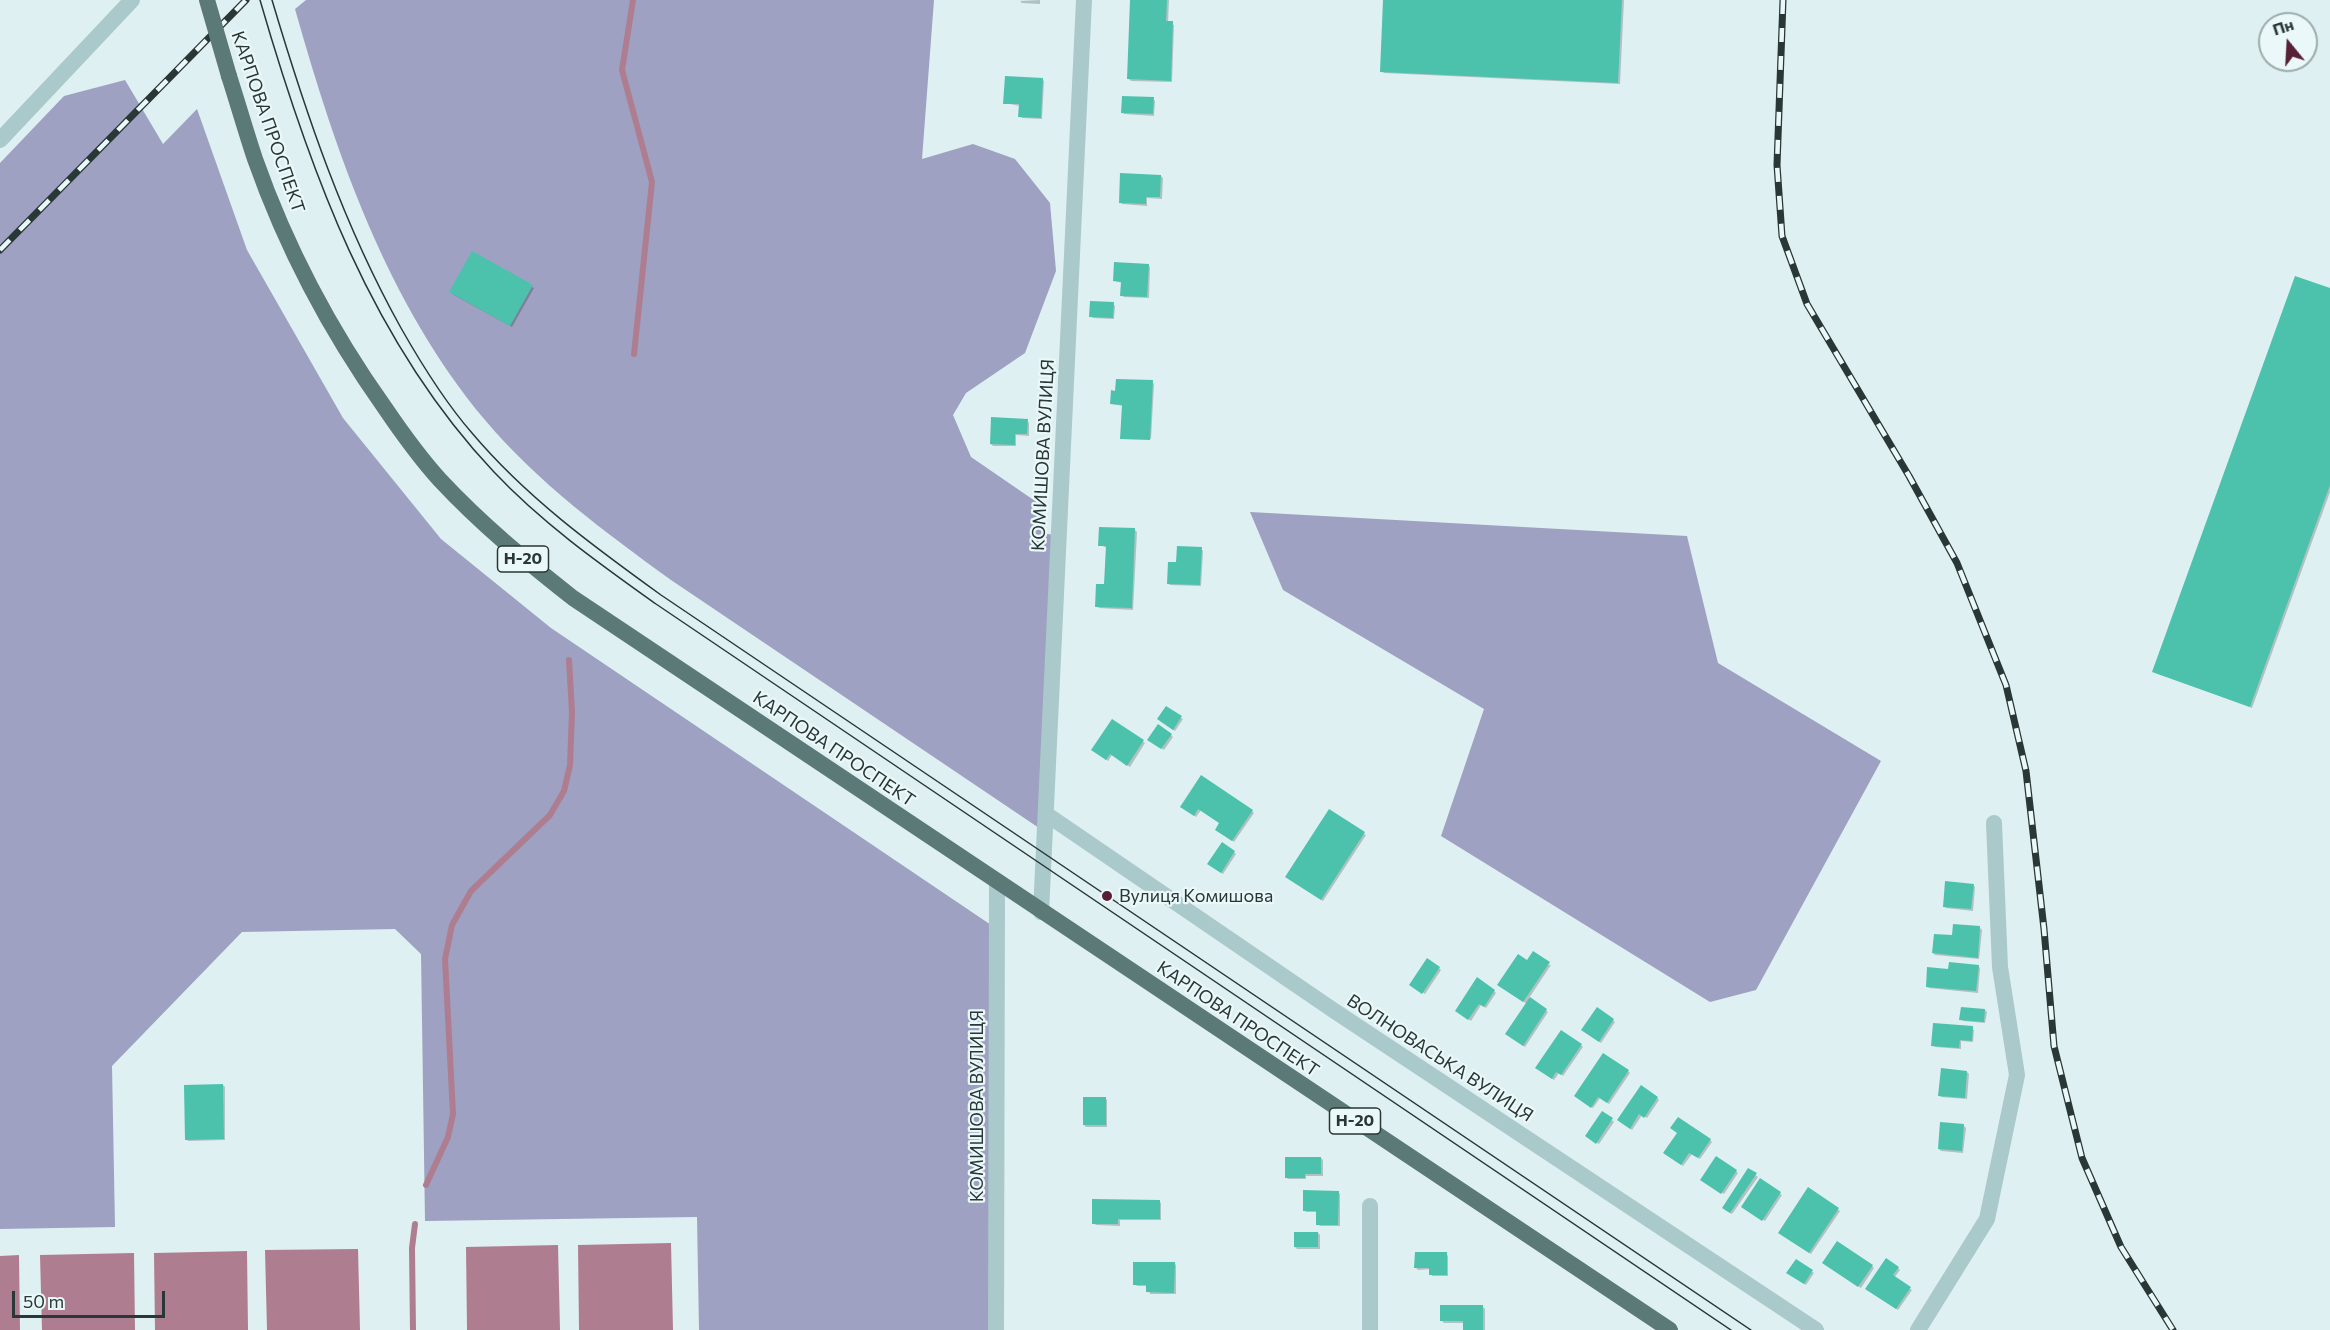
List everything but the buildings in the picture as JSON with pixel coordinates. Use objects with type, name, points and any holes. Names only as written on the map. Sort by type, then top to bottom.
[{"type":"main road","name":"КАРПОВА ПРОСПЕКТ","points":[[207,0],[256,160],[286,237],[323,309],[363,376],[407,440],[440,480],[486,526],[573,598],[1670,1330]]},
{"type":"street","points":[[0,140],[132,0]]},
{"type":"street","name":"КОМИШОВА ВУЛИЦЯ","points":[[1041,912],[1084,0]]},
{"type":"street","name":"ВОЛНОВАСЬКА ВУЛИЦЯ","points":[[1046,814],[1333,1010],[1816,1330]]},
{"type":"street","points":[[1918,1330],[1988,1219],[2017,1075],[2000,967],[1994,823]]},
{"type":"street","name":"КОМИШОВА ВУЛИЦЯ","points":[[996,1330],[997,883]]},
{"type":"street","points":[[1370,1206],[1370,1330]]},
{"type":"street","points":[[996,1330],[1008,1330]]},
{"type":"shaded area","points":[[306,0],[934,0],[922,159],[973,144],[1015,159],[1050,203],[1056,271],[1025,353],[966,393],[953,415],[971,457],[1038,503],[1043,533],[1059,536],[1045,832],[646,562],[550,486],[485,420],[450,375],[420,327],[369,225],[328,118],[295,9]]},
{"type":"shaded area","points":[[125,80],[163,144],[197,109],[247,250],[343,418],[441,539],[551,628],[997,929],[996,1330],[699,1330],[697,1217],[425,1221],[421,954],[395,929],[242,932],[112,1066],[115,1227],[0,1229],[0,163],[64,96]]},
{"type":"shaded area","points":[[1250,512],[1687,536],[1718,663],[1881,761],[1756,990],[1710,1002],[1441,836],[1484,709],[1283,590]]},
{"type":"shaded area","points":[[671,1243],[673,1330],[579,1330],[578,1245]]},
{"type":"shaded area","points":[[558,1245],[560,1330],[467,1330],[466,1247]]},
{"type":"shaded area","points":[[358,1249],[360,1330],[267,1330],[265,1250]]},
{"type":"shaded area","points":[[247,1251],[248,1330],[155,1330],[154,1253]]},
{"type":"shaded area","points":[[134,1253],[135,1330],[42,1330],[40,1255]]},
{"type":"shaded area","points":[[19,1255],[20,1330],[0,1330],[0,1256]]},
{"type":"waterway","points":[[633,0],[622,70],[652,182],[634,354]]},
{"type":"waterway","points":[[426,1185],[448,1137],[453,1114],[445,959],[452,925],[471,891],[550,815],[564,791],[570,765],[572,712],[569,660]]},
{"type":"waterway","points":[[413,1330],[412,1248],[415,1224]]},
{"type":"tram line","points":[[260,0],[300,127],[323,189],[349,251],[379,310],[412,367],[451,421],[512,491],[552,526],[656,604],[1731,1330]]},
{"type":"tram line","points":[[272,0],[312,126],[344,209],[380,289],[401,328],[434,382],[462,421],[493,456],[561,520],[661,595],[1751,1330]]},
{"type":"railway","points":[[0,250],[246,0]]},
{"type":"railway","points":[[1783,0],[1777,165],[1782,236],[1807,304],[1909,476],[1957,563],[2006,685],[2026,771],[2044,929],[2054,1046],[2082,1158],[2121,1247],[2173,1330]]},
{"type":"place","name":"Вулиця Комишова","points":[[1107,896]]}]
